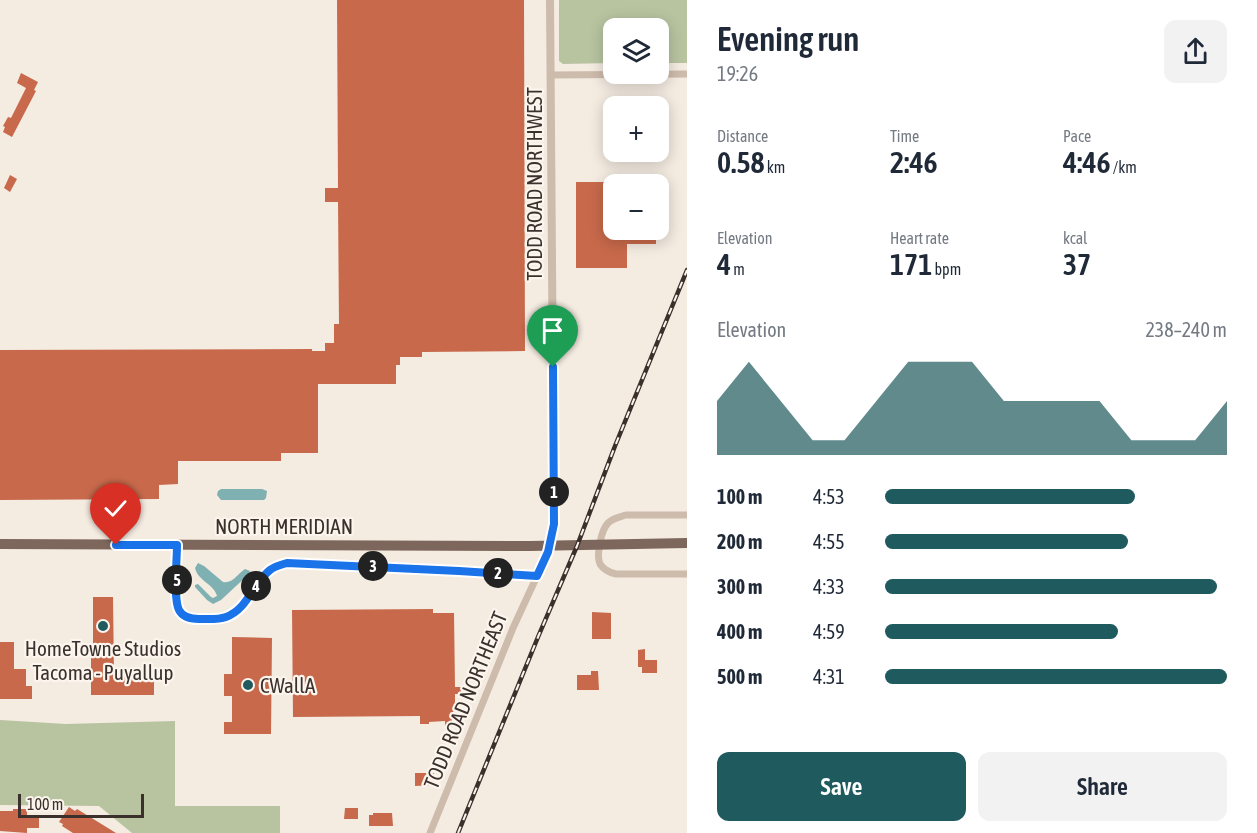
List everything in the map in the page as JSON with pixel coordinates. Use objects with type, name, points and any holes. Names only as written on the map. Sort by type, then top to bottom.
[{"type":"main road","name":"NORTH MERIDIAN","points":[[0,544],[530,546],[687,543]]},
{"type":"street","name":"TODD ROAD NORTHWEST","points":[[549,548],[554,524],[550,0]]},
{"type":"street","points":[[551,75],[687,74]]},
{"type":"street","points":[[687,515],[618,517],[604,529],[599,557],[600,564],[616,574],[687,574]]},
{"type":"street","points":[[177,545],[178,609],[184,616],[193,619],[220,619],[232,614],[240,608],[267,572],[287,563],[537,576]]},
{"type":"street","name":"TODD ROAD NORTHEAST","points":[[430,833],[509,637],[549,548]]},
{"type":"green space","points":[[559,0],[687,0],[687,63],[669,63],[669,18],[603,18],[603,63],[563,64],[559,61]]},
{"type":"green space","points":[[0,720],[66,724],[175,721],[175,806],[280,806],[280,833],[132,833],[99,806],[0,805]]},
{"type":"water","points":[[221,489],[267,491],[264,500],[221,500],[217,495]]},
{"type":"water","points":[[198,563],[223,582],[232,580],[245,569],[250,571],[221,600],[213,604],[195,587],[198,584],[211,597],[217,596],[213,588],[197,572],[195,568]]},
{"type":"building","points":[[337,0],[524,0],[525,351],[422,352],[422,357],[400,357],[400,365],[396,365],[396,384],[318,384],[318,453],[281,453],[281,461],[178,461],[178,484],[159,485],[159,499],[0,500],[0,350],[312,349],[312,351],[325,351],[325,343],[334,343],[334,324],[339,324],[338,202],[325,202],[325,188],[338,188]]},
{"type":"building","points":[[21,73],[38,82],[34,90],[36,91],[12,137],[3,132],[5,127],[3,126],[8,117],[11,118],[26,88],[17,83]]},
{"type":"building","points":[[10,175],[17,179],[10,192],[4,188]]},
{"type":"building","points":[[576,182],[603,182],[603,240],[656,240],[656,244],[627,244],[627,268],[576,268]]},
{"type":"building","name":"HomeTowne Studios Tacoma - Puyallup","points":[[93,597],[113,597],[114,675],[154,675],[154,695],[91,695]]},
{"type":"building","points":[[433,609],[433,613],[454,613],[455,687],[461,687],[461,694],[455,694],[452,727],[445,727],[445,721],[420,724],[420,716],[293,717],[292,610]]},
{"type":"building","points":[[592,612],[611,613],[611,639],[592,639]]},
{"type":"building","name":"CWallA","points":[[232,637],[272,638],[271,734],[224,734],[224,722],[232,722],[232,696],[224,696],[224,674],[232,674]]},
{"type":"building","points":[[0,642],[14,642],[14,669],[26,669],[26,686],[32,686],[32,699],[0,699]]},
{"type":"building","points":[[645,649],[645,660],[657,660],[657,673],[642,673],[642,667],[638,667],[638,650]]},
{"type":"building","points":[[591,671],[598,671],[599,690],[577,690],[577,675],[591,675]]},
{"type":"building","points":[[415,773],[434,773],[435,785],[415,786]]},
{"type":"building","points":[[69,807],[75,811],[77,809],[116,833],[73,833],[59,822]]},
{"type":"building","points":[[345,808],[358,808],[358,819],[344,819]]},
{"type":"building","points":[[13,809],[27,809],[27,818],[39,818],[39,828],[27,828],[27,833],[0,831],[0,811],[13,811]]},
{"type":"building","points":[[392,813],[393,826],[369,826],[369,815]]},
{"type":"railway","points":[[458,833],[577,546],[687,270]]},
{"type":"place","name":"HomeTowne Studios Tacoma - Puyallup","points":[[103,626]]},
{"type":"place","name":"CWallA","points":[[248,685]]},
{"type":"route","points":[[116,545],[177,545],[178,609],[184,616],[193,619],[220,619],[232,614],[240,608],[267,572],[287,563],[537,576],[548,552],[554,524],[553,367]]}]
